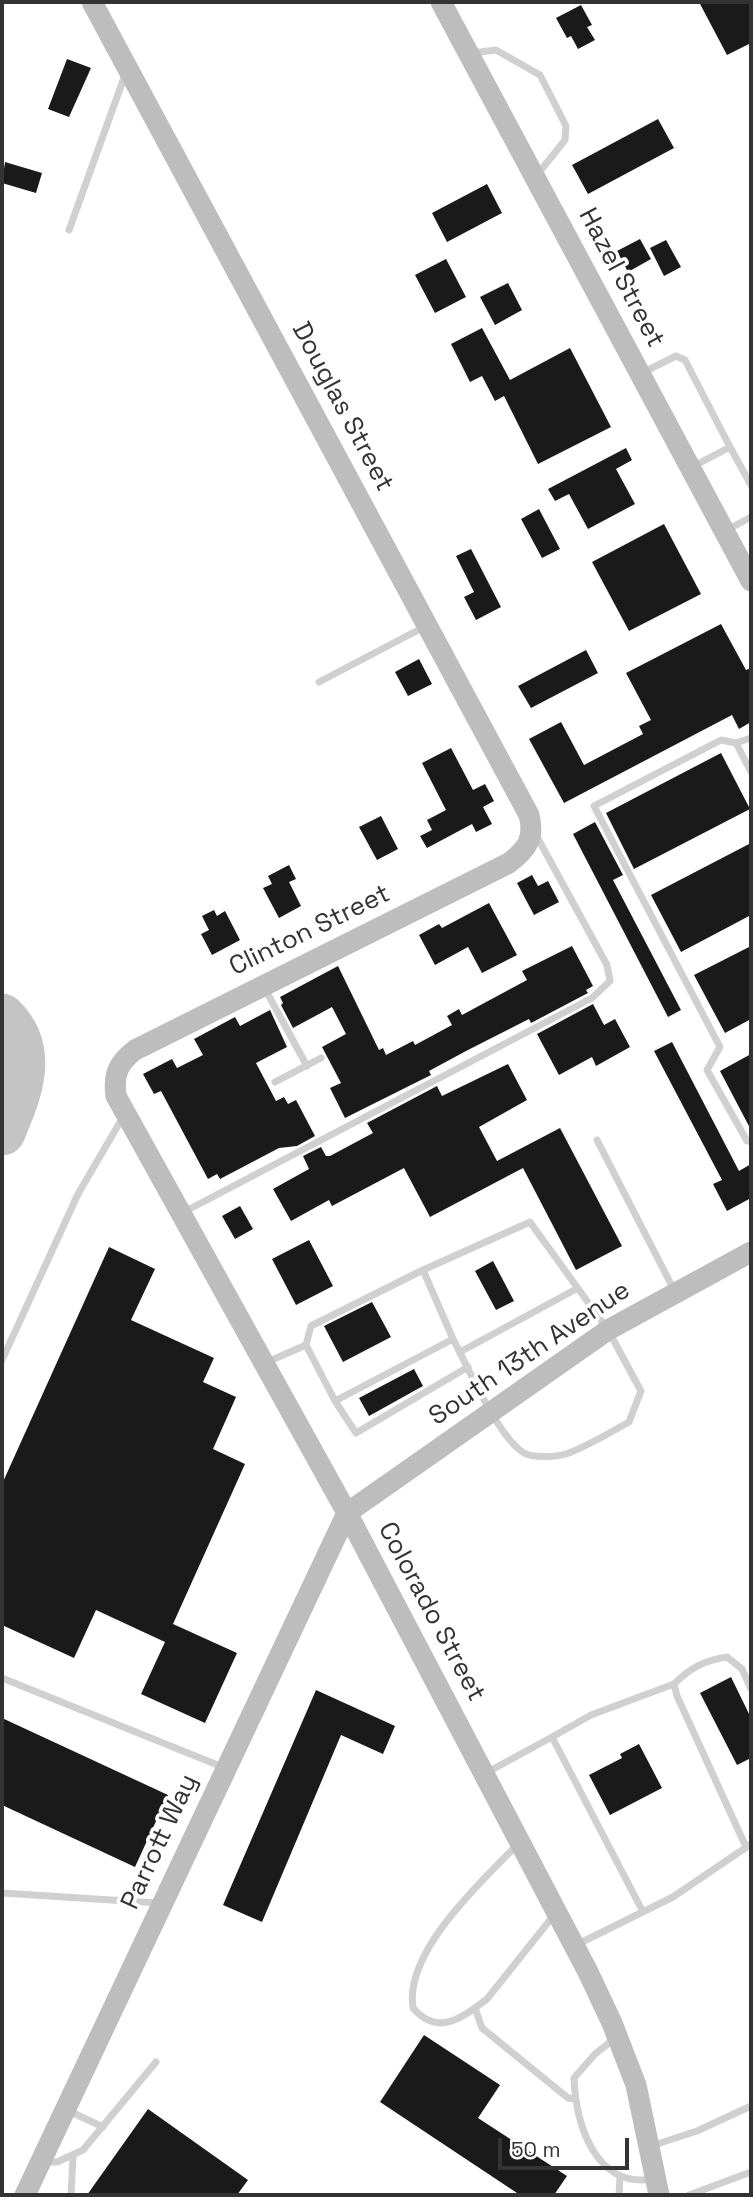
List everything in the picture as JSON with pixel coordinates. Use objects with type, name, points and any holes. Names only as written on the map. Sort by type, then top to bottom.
[{"type":"street","name":"Douglas Street","points":[[92,2],[529,815],[531,835]]},
{"type":"street","name":"Hazel Street","points":[[441,2],[751,582]]},
{"type":"street","name":"Clinton Street","points":[[116,1072],[122,1059],[135,1050],[509,863],[531,835]]},
{"type":"street","name":"Colorado Street","points":[[116,1072],[116,1096],[347,1513],[574,1946],[618,2036],[636,2085],[657,2187]]},
{"type":"street","name":"South 13th Avenue","points":[[347,1513],[608,1330],[751,1252]]},
{"type":"street","name":"Parrott Way","points":[[26,2195],[347,1513]]},
{"type":"lane","points":[[468,54],[496,50],[540,75],[566,126],[565,140],[535,178]]},
{"type":"lane","points":[[69,230],[128,68]]},
{"type":"lane","points":[[641,374],[680,356],[751,485]]},
{"type":"lane","points":[[691,468],[730,447]]},
{"type":"lane","points":[[725,531],[751,517]]},
{"type":"lane","points":[[319,682],[426,626]]},
{"type":"lane","points":[[751,738],[736,743],[721,740],[594,806],[720,1047],[707,1070],[747,1141],[751,1140]]},
{"type":"lane","points":[[736,743],[751,772]]},
{"type":"lane","points":[[181,1213],[592,998],[610,981],[607,965],[531,835]]},
{"type":"lane","points":[[263,986],[307,1066]]},
{"type":"lane","points":[[275,1082],[321,1058]]},
{"type":"lane","points":[[2,1360],[78,1194],[125,1113]]},
{"type":"lane","points":[[597,1140],[675,1293]]},
{"type":"lane","points":[[423,1270],[453,1339],[460,1352],[468,1367],[492,1412],[525,1454],[555,1457],[566,1454],[629,1422],[641,1391],[608,1330],[530,1222],[423,1270],[347,1305],[311,1326],[306,1345],[335,1401],[356,1433],[468,1367]]},
{"type":"lane","points":[[460,1352],[578,1289]]},
{"type":"lane","points":[[335,1401],[453,1339]]},
{"type":"lane","points":[[264,1363],[306,1345]]},
{"type":"lane","points":[[484,1774],[591,1716],[674,1684],[687,1670],[709,1660],[727,1657],[742,1669],[751,1689]]},
{"type":"lane","points":[[2,1678],[226,1769]]},
{"type":"lane","points":[[574,1946],[673,1897],[749,1845],[677,1696],[674,1684]]},
{"type":"lane","points":[[552,1737],[643,1912]]},
{"type":"lane","points":[[520,1842],[449,1919],[426,1952],[413,1980],[410,1993],[413,2008],[431,2024],[442,2024],[475,2008],[487,1998],[556,1913]]},
{"type":"lane","points":[[2,1894],[162,1903]]},
{"type":"lane","points":[[475,2008],[482,2028],[568,2098],[575,2099]]},
{"type":"lane","points":[[618,2036],[595,2054],[575,2078],[575,2099],[583,2132],[605,2166],[620,2176],[657,2187]]},
{"type":"lane","points":[[40,2162],[57,2162],[73,2157],[83,2150],[156,2062]]},
{"type":"lane","points":[[650,2146],[697,2131],[751,2106]]},
{"type":"lane","points":[[65,2109],[103,2127]]},
{"type":"lane","points":[[71,2195],[73,2157]]},
{"type":"lane","points":[[690,2195],[751,2172]]},
{"type":"lane","points":[[618,2195],[620,2176]]},
{"type":"building","points":[[699,2],[748,2],[751,8],[751,43],[727,55]]},
{"type":"building","points":[[581,5],[592,25],[587,27],[595,40],[578,49],[571,36],[567,38],[556,18]]},
{"type":"building","points":[[67,59],[91,68],[69,117],[48,109]]},
{"type":"building","points":[[658,119],[674,148],[588,194],[572,165]]},
{"type":"building","points":[[5,162],[42,173],[36,193],[2,183]]},
{"type":"building","points":[[487,184],[502,213],[447,242],[432,213]]},
{"type":"building","points":[[640,239],[651,259],[628,272],[617,251]]},
{"type":"building","points":[[666,240],[681,267],[664,276],[650,248]]},
{"type":"building","points":[[446,259],[466,297],[435,313],[415,275]]},
{"type":"building","points":[[508,283],[522,310],[495,325],[480,297]]},
{"type":"building","points":[[482,328],[510,380],[570,348],[611,427],[538,464],[504,396],[495,401],[482,376],[470,382],[451,344]]},
{"type":"building","points":[[626,448],[632,460],[616,469],[635,504],[588,529],[569,494],[555,501],[548,489]]},
{"type":"building","points":[[539,509],[560,549],[542,558],[521,519]]},
{"type":"building","points":[[664,524],[701,594],[629,631],[592,562]]},
{"type":"building","points":[[471,549],[501,607],[476,620],[464,597],[474,592],[456,556]]},
{"type":"building","points":[[721,624],[746,670],[751,668],[751,722],[739,729],[732,715],[564,803],[529,739],[561,722],[584,765],[643,734],[639,726],[651,720],[626,673]]},
{"type":"building","points":[[586,650],[598,673],[531,708],[518,686]]},
{"type":"building","points":[[419,659],[432,684],[408,696],[395,672]]},
{"type":"building","points":[[451,748],[473,790],[485,784],[494,801],[483,807],[492,824],[476,832],[472,824],[427,848],[420,836],[432,830],[427,820],[446,810],[422,763]]},
{"type":"building","points":[[721,753],[750,809],[634,869],[606,813]]},
{"type":"building","points":[[381,816],[398,849],[377,860],[359,827]]},
{"type":"building","points":[[595,822],[623,875],[613,880],[681,1010],[668,1017],[573,834]]},
{"type":"building","points":[[751,843],[751,915],[681,952],[651,895]]},
{"type":"building","points":[[289,865],[296,879],[289,882],[301,906],[279,918],[263,888],[272,884],[268,876]]},
{"type":"building","points":[[532,875],[538,886],[548,881],[559,902],[534,915],[517,883]]},
{"type":"building","points":[[489,903],[517,955],[482,973],[468,947],[435,965],[419,935],[439,924],[442,928]]},
{"type":"building","points":[[214,910],[217,916],[225,911],[240,940],[212,955],[201,934],[209,930],[202,916]]},
{"type":"building","points":[[572,946],[593,986],[586,990],[588,993],[531,1023],[529,1019],[466,1051],[429,1071],[431,1075],[345,1118],[330,1088],[341,1083],[322,1047],[346,1034],[332,1007],[293,1028],[281,1005],[283,1003],[280,997],[338,966],[379,1050],[383,1048],[386,1055],[413,1041],[415,1045],[452,1025],[447,1016],[459,1009],[462,1015],[527,980],[522,971]]},
{"type":"building","points":[[751,946],[751,1019],[725,1033],[694,975]]},
{"type":"building","points":[[593,1004],[604,1025],[615,1019],[630,1047],[596,1066],[592,1057],[559,1075],[537,1034]]},
{"type":"building","points":[[270,1010],[287,1047],[256,1063],[276,1101],[284,1097],[288,1104],[296,1100],[315,1136],[297,1146],[279,1148],[220,1179],[217,1174],[208,1179],[161,1091],[154,1094],[143,1074],[172,1059],[177,1068],[203,1055],[194,1039],[235,1017],[240,1026]]},
{"type":"building","points":[[672,1042],[739,1171],[751,1164],[751,1198],[727,1211],[713,1184],[722,1180],[654,1051]]},
{"type":"building","points":[[751,1054],[751,1130],[720,1071]]},
{"type":"building","points":[[508,1064],[527,1100],[479,1127],[497,1161],[560,1128],[622,1246],[576,1270],[523,1168],[430,1217],[404,1168],[332,1206],[329,1200],[291,1221],[273,1189],[309,1169],[303,1156],[321,1147],[326,1156],[330,1156],[373,1133],[367,1123],[437,1086],[442,1096]]},
{"type":"building","points":[[240,1206],[253,1229],[235,1239],[222,1216]]},
{"type":"building","points":[[309,1240],[333,1286],[296,1305],[272,1259]]},
{"type":"building","points":[[109,1247],[155,1269],[131,1320],[214,1358],[203,1382],[236,1397],[213,1449],[245,1464],[173,1624],[237,1653],[205,1723],[141,1694],[165,1642],[96,1610],[74,1658],[2,1625],[2,1484]]},
{"type":"building","points":[[493,1261],[514,1301],[496,1310],[475,1271]]},
{"type":"building","points":[[372,1302],[391,1337],[343,1362],[324,1326]]},
{"type":"building","points":[[414,1369],[423,1386],[369,1416],[359,1398]]},
{"type":"building","points":[[731,1677],[751,1718],[751,1758],[737,1765],[700,1693]]},
{"type":"building","points":[[316,1690],[395,1726],[383,1754],[341,1735],[262,1922],[223,1905]]},
{"type":"building","points":[[2,1718],[168,1795],[135,1867],[2,1805]]},
{"type":"building","points":[[639,1744],[662,1788],[610,1815],[589,1775],[622,1758],[620,1754]]},
{"type":"building","points":[[424,2035],[500,2085],[478,2118],[567,2176],[554,2195],[520,2195],[380,2102]]},
{"type":"building","points":[[148,2109],[248,2180],[237,2195],[87,2195]]},
{"type":"taxiway","points":[[2,1017],[13,1030],[22,1058],[14,1103],[2,1132]]}]
